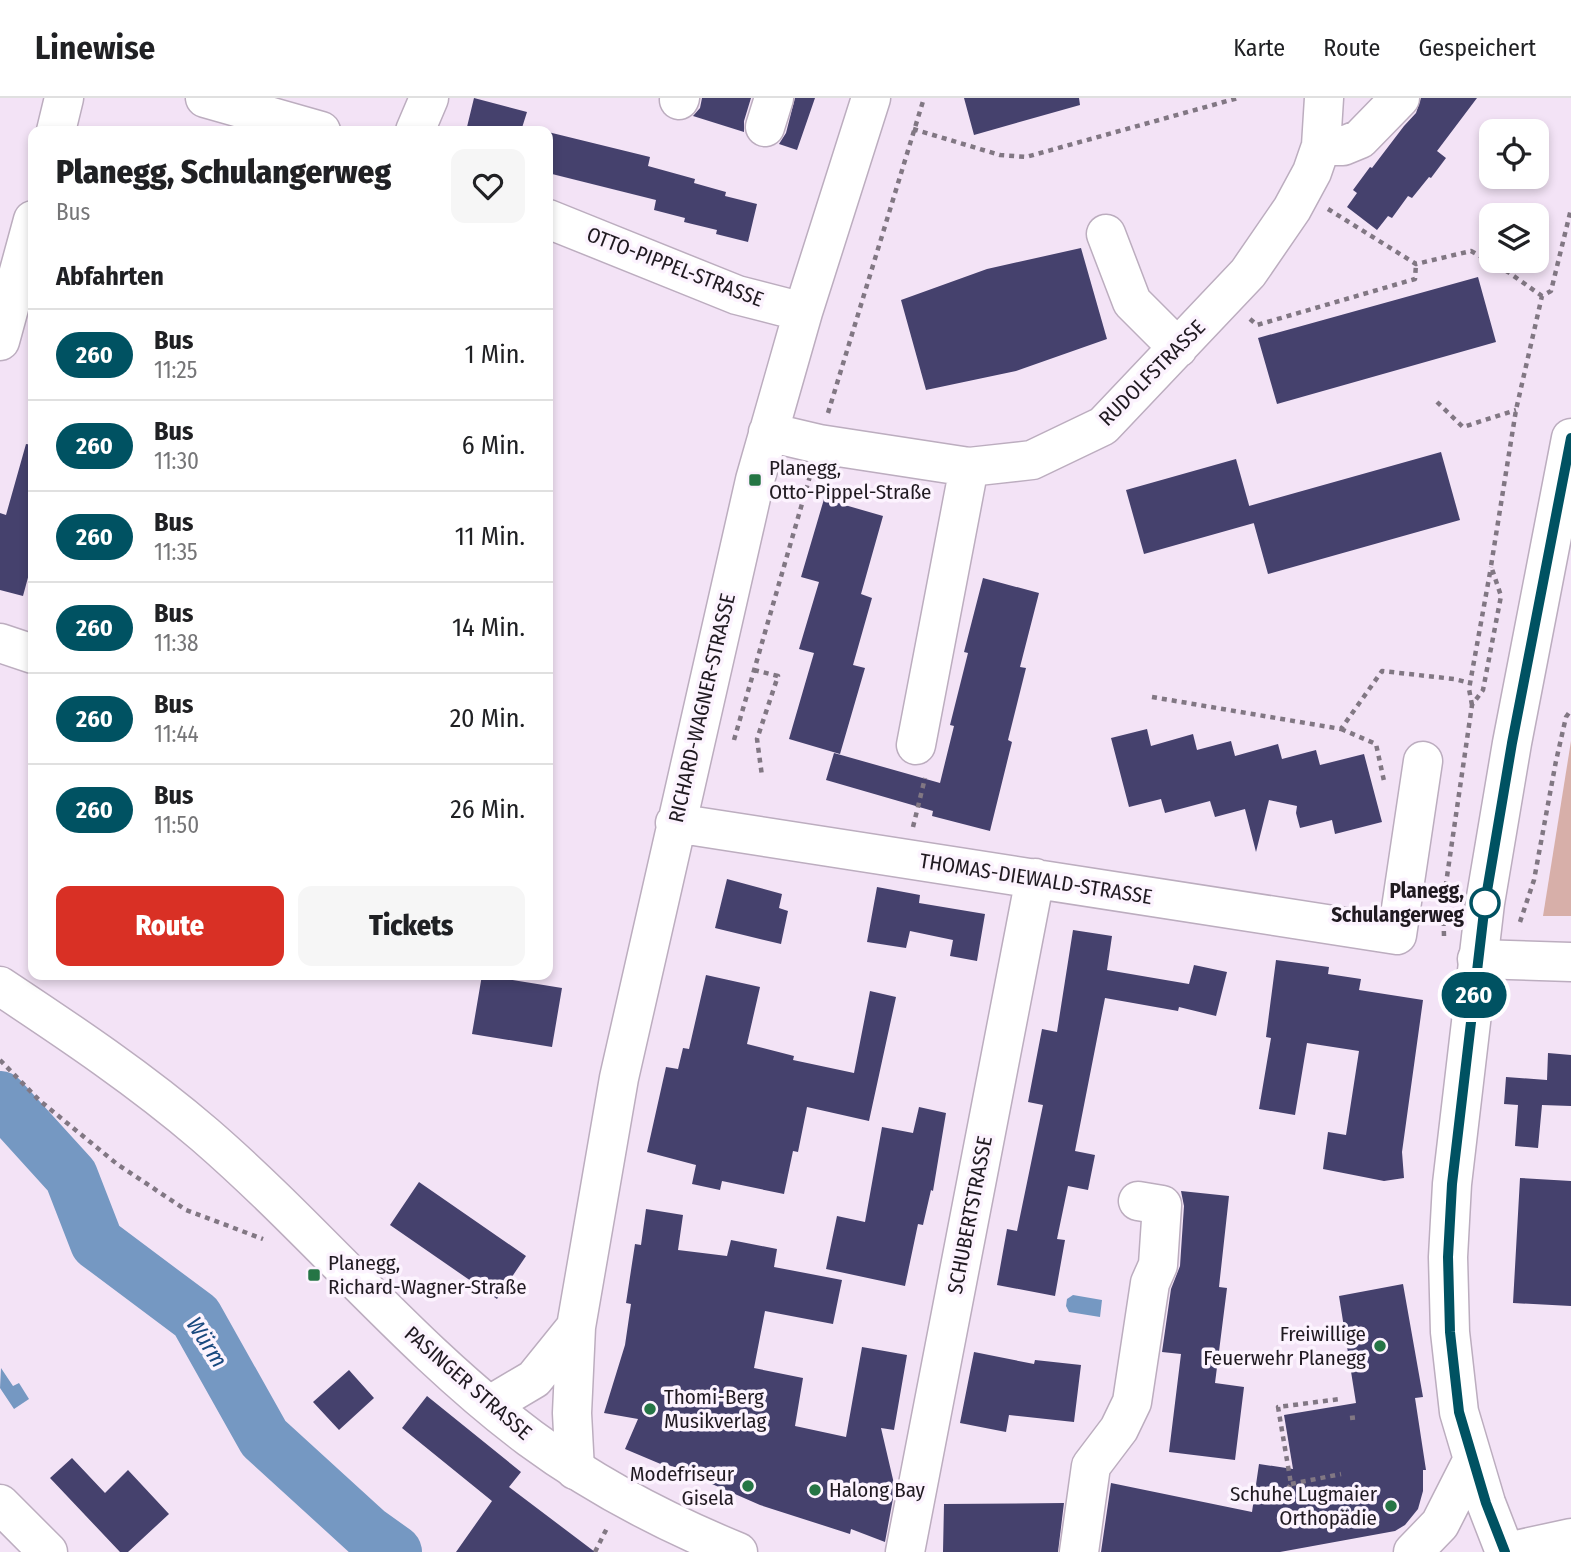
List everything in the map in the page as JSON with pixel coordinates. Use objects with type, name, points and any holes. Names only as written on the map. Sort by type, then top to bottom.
[{"type":"street","points":[[57,126],[64,98]]},
{"type":"street","points":[[205,98],[303,126]]},
{"type":"street","points":[[417,126],[429,98]]},
{"type":"street","name":"RICHARD-WAGNER-STRASSE","points":[[575,1470],[572,1413],[576,1328],[619,1078],[675,823],[768,432],[871,98]]},
{"type":"street","name":"RUDOLFSTRASSE","points":[[768,432],[819,444],[969,467],[1032,460],[1103,426],[1248,273],[1292,209],[1312,172],[1321,146],[1324,98]]},
{"type":"street","points":[[1321,146],[1343,146],[1360,139],[1400,98]]},
{"type":"street","name":"OTTO-PIPPEL-STRASSE","points":[[553,221],[737,295],[803,312]]},
{"type":"street","points":[[1106,234],[1132,302],[1178,348]]},
{"type":"street","points":[[0,341],[28,238]]},
{"type":"street","points":[[1571,438],[1512,743],[1492,959],[1452,1184],[1448,1257],[1450,1332],[1459,1412],[1506,1552],[1571,1538]]},
{"type":"street","points":[[916,745],[969,467]]},
{"type":"street","points":[[0,643],[28,652]]},
{"type":"street","name":"THOMAS-DIEWALD-STRASSE","points":[[675,823],[1397,934],[1423,761]]},
{"type":"street","name":"SCHUBERTSTRASSE","points":[[905,1552],[1035,878]]},
{"type":"street","points":[[1492,959],[1571,962]]},
{"type":"street","name":"PASINGER STRASSE","points":[[0,986],[131,1075],[206,1136],[411,1334],[490,1405],[575,1470],[620,1497],[692,1533],[738,1552]]},
{"type":"street","points":[[1079,1552],[1091,1466],[1119,1429],[1132,1402],[1150,1283],[1158,1265],[1162,1205],[1139,1201]]},
{"type":"street","name":"RICHARD-WAGNER-STRASSE","points":[[490,1405],[534,1379],[576,1328]]},
{"type":"street","points":[[1413,1552],[1440,1524],[1473,1459]]},
{"type":"street","points":[[0,1504],[48,1552]]},
{"type":"path","points":[[913,129],[1000,155],[1026,157],[1238,98]]},
{"type":"path","points":[[1301,192],[1416,264],[1471,251],[1542,296]]},
{"type":"path","points":[[1444,940],[1443,904],[1472,705],[1470,683],[1516,410],[1542,296],[1551,291],[1571,209]]},
{"type":"path","points":[[1225,298],[1257,325],[1415,279],[1416,264]]},
{"type":"path","points":[[1437,402],[1462,427],[1516,410]]},
{"type":"path","points":[[1472,705],[1483,690],[1501,596],[1491,566]]},
{"type":"path","points":[[754,670],[778,676],[757,739],[761,776]]},
{"type":"path","points":[[1152,697],[1341,729],[1382,671],[1470,683]]},
{"type":"path","points":[[1492,959],[1534,880],[1556,761],[1566,717],[1571,710]]},
{"type":"path","points":[[905,858],[928,769],[916,745]]},
{"type":"path","points":[[0,1060],[39,1100],[117,1164],[186,1210],[275,1243],[297,1222]]},
{"type":"path","points":[[1290,1497],[1282,1498],[1291,1484],[1278,1407],[1340,1399]]},
{"type":"path","points":[[1350,1418],[1359,1417]]},
{"type":"path","points":[[1291,1484],[1341,1474]]},
{"type":"shaded area","points":[[1571,741],[1571,916],[1543,916]]},
{"type":"water","points":[[1073,1295],[1102,1300],[1100,1317],[1069,1312],[1067,1299]]},
{"type":"water","points":[[1,1368],[13,1386],[19,1383],[29,1399],[14,1409],[0,1388]]},
{"type":"building","points":[[474,98],[527,112],[523,126],[467,126]]},
{"type":"building","points":[[702,98],[751,98],[744,121],[744,132],[693,116],[700,108]]},
{"type":"building","points":[[795,98],[815,98],[797,150],[779,144],[786,133]]},
{"type":"building","points":[[964,98],[1079,98],[1080,105],[974,135]]},
{"type":"building","points":[[1421,98],[1477,98],[1437,151],[1446,158],[1431,178],[1429,177],[1412,198],[1408,196],[1392,218],[1388,216],[1377,230],[1347,207],[1357,193],[1353,190],[1416,113]]},
{"type":"building","points":[[553,133],[650,157],[648,166],[695,179],[694,183],[726,192],[725,196],[757,204],[748,242],[716,234],[717,230],[684,222],[685,218],[654,210],[656,200],[553,174]]},
{"type":"building","points":[[1081,248],[1107,339],[1016,371],[926,390],[901,300],[987,269]]},
{"type":"building","points":[[1478,277],[1496,342],[1277,404],[1258,338]]},
{"type":"building","points":[[28,444],[28,578],[23,596],[0,590],[0,513],[6,515]]},
{"type":"building","points":[[1441,452],[1460,520],[1268,574],[1249,506]]},
{"type":"building","points":[[1236,459],[1254,523],[1144,554],[1126,490]]},
{"type":"building","points":[[824,499],[883,516],[861,594],[872,598],[853,665],[865,668],[840,754],[789,739],[814,653],[799,649],[819,582],[801,577]]},
{"type":"building","points":[[983,578],[1039,593],[1020,667],[1026,668],[1008,740],[1012,742],[990,831],[932,816],[933,811],[826,780],[834,753],[940,783],[954,726],[950,725],[968,653],[964,652]]},
{"type":"building","points":[[1147,729],[1151,746],[1193,734],[1197,750],[1231,741],[1235,756],[1278,744],[1282,759],[1316,750],[1320,765],[1364,754],[1382,822],[1335,834],[1332,820],[1300,828],[1297,806],[1269,800],[1256,852],[1245,809],[1215,817],[1210,801],[1165,813],[1161,799],[1129,807],[1111,738]]},
{"type":"building","points":[[727,879],[782,894],[779,908],[788,911],[781,944],[715,928]]},
{"type":"building","points":[[877,887],[920,895],[919,903],[985,914],[977,961],[950,956],[953,940],[910,931],[906,948],[867,942]]},
{"type":"building","points":[[1073,930],[1112,936],[1107,970],[1189,984],[1194,965],[1227,972],[1216,1016],[1179,1007],[1178,1011],[1105,998],[1075,1151],[1095,1155],[1088,1190],[1068,1186],[1057,1239],[1065,1240],[1055,1296],[997,1285],[1007,1229],[1017,1231],[1043,1105],[1028,1102],[1042,1029],[1057,1032]]},
{"type":"building","points":[[1276,960],[1329,967],[1328,974],[1361,979],[1359,990],[1423,1000],[1402,1152],[1404,1178],[1384,1181],[1323,1169],[1328,1132],[1346,1135],[1359,1051],[1307,1043],[1295,1115],[1259,1109],[1271,1038],[1266,1037]]},
{"type":"building","points":[[706,975],[760,987],[747,1044],[794,1056],[793,1060],[854,1073],[870,991],[896,997],[869,1121],[807,1107],[798,1152],[793,1151],[784,1194],[722,1181],[720,1190],[692,1184],[696,1165],[647,1152],[666,1067],[678,1069],[683,1048],[689,1049]]},
{"type":"building","points":[[481,980],[513,980],[562,988],[552,1047],[472,1034]]},
{"type":"building","points":[[1548,1053],[1571,1055],[1571,1106],[1542,1105],[1538,1148],[1515,1146],[1518,1105],[1504,1104],[1506,1077],[1547,1080]]},
{"type":"building","points":[[919,1107],[946,1113],[933,1191],[931,1190],[923,1225],[918,1224],[905,1286],[826,1269],[837,1216],[865,1222],[882,1127],[913,1133]]},
{"type":"building","points":[[1520,1178],[1571,1181],[1571,1306],[1513,1303]]},
{"type":"building","points":[[419,1182],[526,1256],[497,1299],[390,1225]]},
{"type":"building","points":[[1181,1191],[1229,1196],[1219,1287],[1227,1288],[1215,1383],[1244,1387],[1235,1460],[1169,1452],[1181,1354],[1162,1352],[1171,1289],[1180,1266],[1184,1206]]},
{"type":"building","points":[[646,1209],[683,1215],[678,1250],[727,1256],[731,1240],[777,1249],[774,1267],[842,1280],[833,1324],[765,1311],[754,1368],[803,1378],[795,1426],[846,1437],[862,1347],[907,1355],[894,1430],[881,1428],[895,1488],[885,1542],[851,1529],[850,1534],[760,1505],[625,1449],[638,1419],[604,1413],[625,1345],[631,1304],[626,1303],[635,1244],[641,1245]]},
{"type":"building","points":[[1403,1284],[1423,1397],[1415,1398],[1426,1470],[1423,1470],[1423,1491],[1418,1509],[1405,1525],[1395,1531],[1280,1552],[1101,1552],[1111,1483],[1252,1512],[1259,1464],[1293,1469],[1284,1415],[1356,1403],[1339,1296]]},
{"type":"building","points":[[974,1352],[1034,1364],[1035,1360],[1081,1365],[1074,1422],[1009,1415],[1006,1432],[960,1423]]},
{"type":"building","points":[[349,1370],[374,1398],[339,1430],[313,1402]]},
{"type":"building","points":[[427,1396],[521,1472],[509,1487],[595,1552],[456,1552],[492,1501],[402,1428]]},
{"type":"building","points":[[72,1458],[105,1493],[128,1470],[169,1514],[128,1552],[120,1552],[50,1478]]},
{"type":"building","points":[[1064,1503],[1058,1552],[943,1552],[944,1504]]},
{"type":"waterway","name":"Würm","points":[[0,1098],[71,1176],[97,1243],[196,1317],[264,1438],[367,1532],[395,1552]]},
{"type":"bus line","name":"260","points":[[1505,1552],[1486,1503],[1459,1412],[1450,1332],[1448,1257],[1452,1184],[1485,903],[1512,743],[1571,438]]},
{"type":"place","name":"Planegg, Otto-Pippel-Straße","points":[[755,480]]},
{"type":"place","name":"Planegg, Schulangerweg","points":[[1485,903]]},
{"type":"place","name":"Planegg, Richard-Wagner-Straße","points":[[314,1275]]},
{"type":"place","name":"Freiwillige Feuerwehr Planegg","points":[[1380,1346]]},
{"type":"place","name":"Thomi-Berg Musikverlag","points":[[650,1409]]},
{"type":"place","name":"Modefriseur Gisela","points":[[748,1486]]},
{"type":"place","name":"Halong Bay","points":[[815,1490]]},
{"type":"place","name":"Schuhe Lugmaier Orthopädie","points":[[1391,1506]]}]
